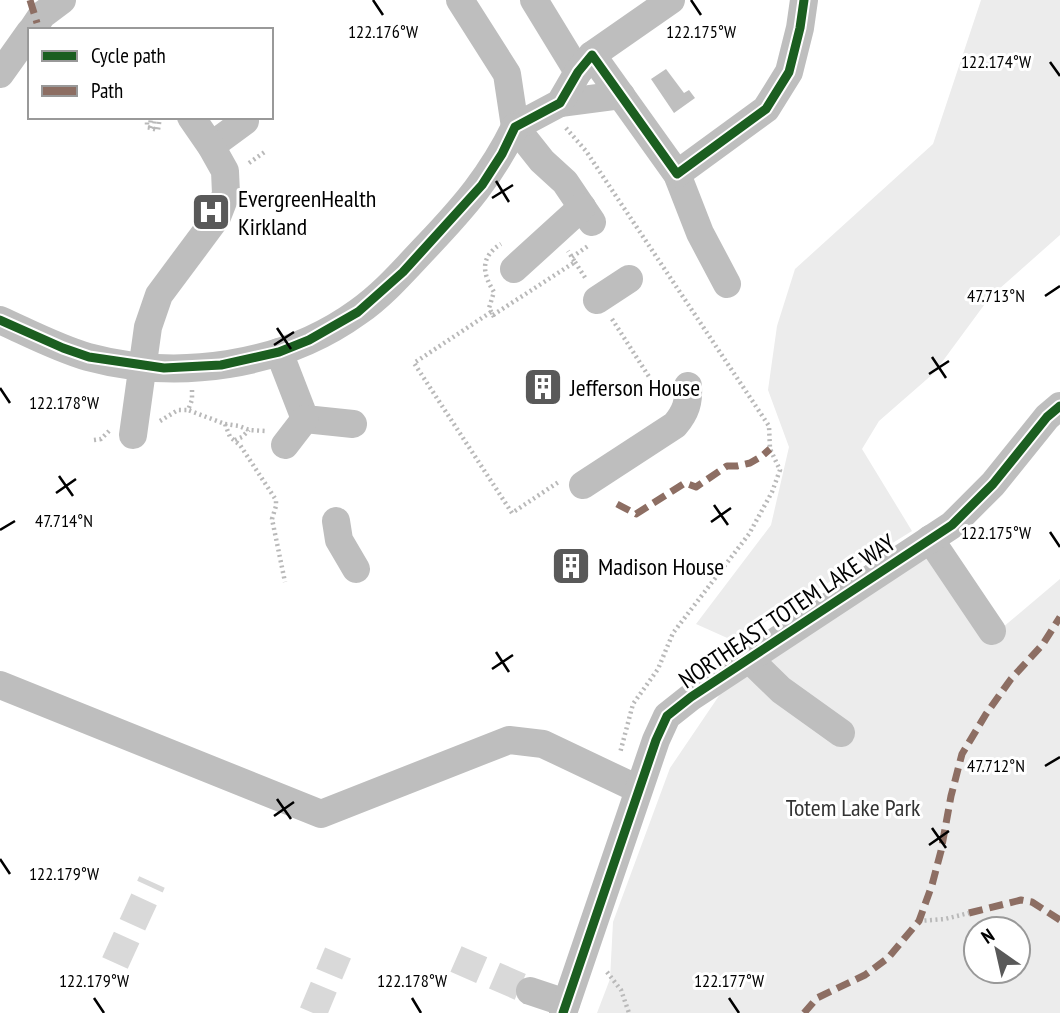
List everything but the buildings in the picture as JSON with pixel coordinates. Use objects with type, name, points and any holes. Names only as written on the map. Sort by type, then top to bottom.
[{"type":"street","points":[[33,28],[43,15],[62,0]]},
{"type":"street","points":[[460,0],[507,74],[515,127],[542,161],[565,182],[588,225],[502,283]]},
{"type":"street","points":[[534,0],[585,63],[621,95],[677,174],[700,233],[727,284]]},
{"type":"street","points":[[562,114],[585,63],[671,0]]},
{"type":"street","points":[[677,174],[765,109],[789,72],[804,0]]},
{"type":"street","points":[[0,74],[28,35]]},
{"type":"street","points":[[0,320],[89,357],[142,366],[164,368],[221,365],[279,352],[333,328],[381,293],[482,185],[515,127],[621,95]]},
{"type":"street","points":[[133,435],[148,327],[159,295],[218,216],[226,194],[225,171],[192,119]]},
{"type":"street","points":[[211,146],[245,121]]},
{"type":"street","points":[[598,300],[629,279]]},
{"type":"street","points":[[279,352],[305,419]]},
{"type":"street","points":[[575,480],[639,438],[675,425],[689,402],[688,386]]},
{"type":"street","name":"NORTHEAST TOTEM LAKE WAY","points":[[565,1008],[638,789],[667,716],[691,697],[952,525],[993,484],[1046,417],[1060,406]]},
{"type":"street","points":[[278,439],[305,419],[353,424]]},
{"type":"street","points":[[336,521],[339,540],[356,569]]},
{"type":"street","points":[[930,539],[992,631]]},
{"type":"street","points":[[749,659],[781,690],[841,733]]},
{"type":"street","points":[[0,685],[321,814],[435,778],[509,740],[543,744],[638,789]]},
{"type":"street","points":[[530,991],[565,1008]]},
{"type":"path","points":[[562,114],[769,426],[770,449],[780,470],[750,534],[673,633],[657,669],[633,704],[613,777]]},
{"type":"path","points":[[153,119],[146,127],[158,130],[154,119]]},
{"type":"path","points":[[242,167],[266,151]]},
{"type":"path","points":[[588,225],[573,260],[669,407]]},
{"type":"path","points":[[491,312],[414,363],[512,513],[575,480]]},
{"type":"path","points":[[186,390],[193,390],[188,410],[278,439]]},
{"type":"path","points":[[225,424],[230,437],[240,445],[276,500],[272,519],[285,582]]},
{"type":"path","points":[[234,440],[249,430]]},
{"type":"path","points":[[919,921],[945,919],[969,913]]},
{"type":"path","points":[[607,972],[621,990],[629,1013]]},
{"type":"green space","points":[[981,0],[1060,0],[1060,235],[990,297],[934,373],[879,421],[862,449],[912,531],[734,641],[696,624],[771,525],[789,447],[768,390],[777,326],[795,269],[933,144]]},
{"type":"green space","name":"Totem Lake Park","points":[[941,545],[1002,628],[1060,579],[1060,1013],[597,1013],[610,979],[613,922],[670,768],[729,681]]},
{"type":"shaded area","points":[[666,69],[684,93],[689,90],[695,98],[674,113],[651,79]]},
{"type":"tunnel","points":[[115,963],[152,882]]},
{"type":"tunnel","points":[[313,1013],[338,953]]},
{"type":"tunnel","points":[[456,959],[530,991]]},
{"type":"marked path","points":[[30,0],[37,23]]},
{"type":"marked path","points":[[617,504],[636,514],[685,483],[696,487],[727,466],[750,463],[770,449]]},
{"type":"marked path","points":[[804,1013],[817,998],[865,975],[888,958],[919,921],[941,851],[962,754],[1011,679],[1043,644],[1060,617]]},
{"type":"marked path","points":[[969,913],[1021,900],[1032,902],[1060,920]]},
{"type":"cycle path","points":[[0,320],[89,357],[164,368],[221,365],[279,352],[309,340],[358,312],[403,272],[482,185],[515,127],[560,103],[578,72],[592,55],[677,174],[766,109],[789,72],[804,0]]},
{"type":"cycle path","points":[[563,1013],[656,740],[667,716],[691,697],[952,525],[993,484],[1047,417],[1060,406]]},
{"type":"place","name":"EvergreenHealth Kirkland","points":[[211,212]]},
{"type":"place","name":"Jefferson House","points":[[543,387]]},
{"type":"place","name":"Madison House","points":[[571,566]]}]
